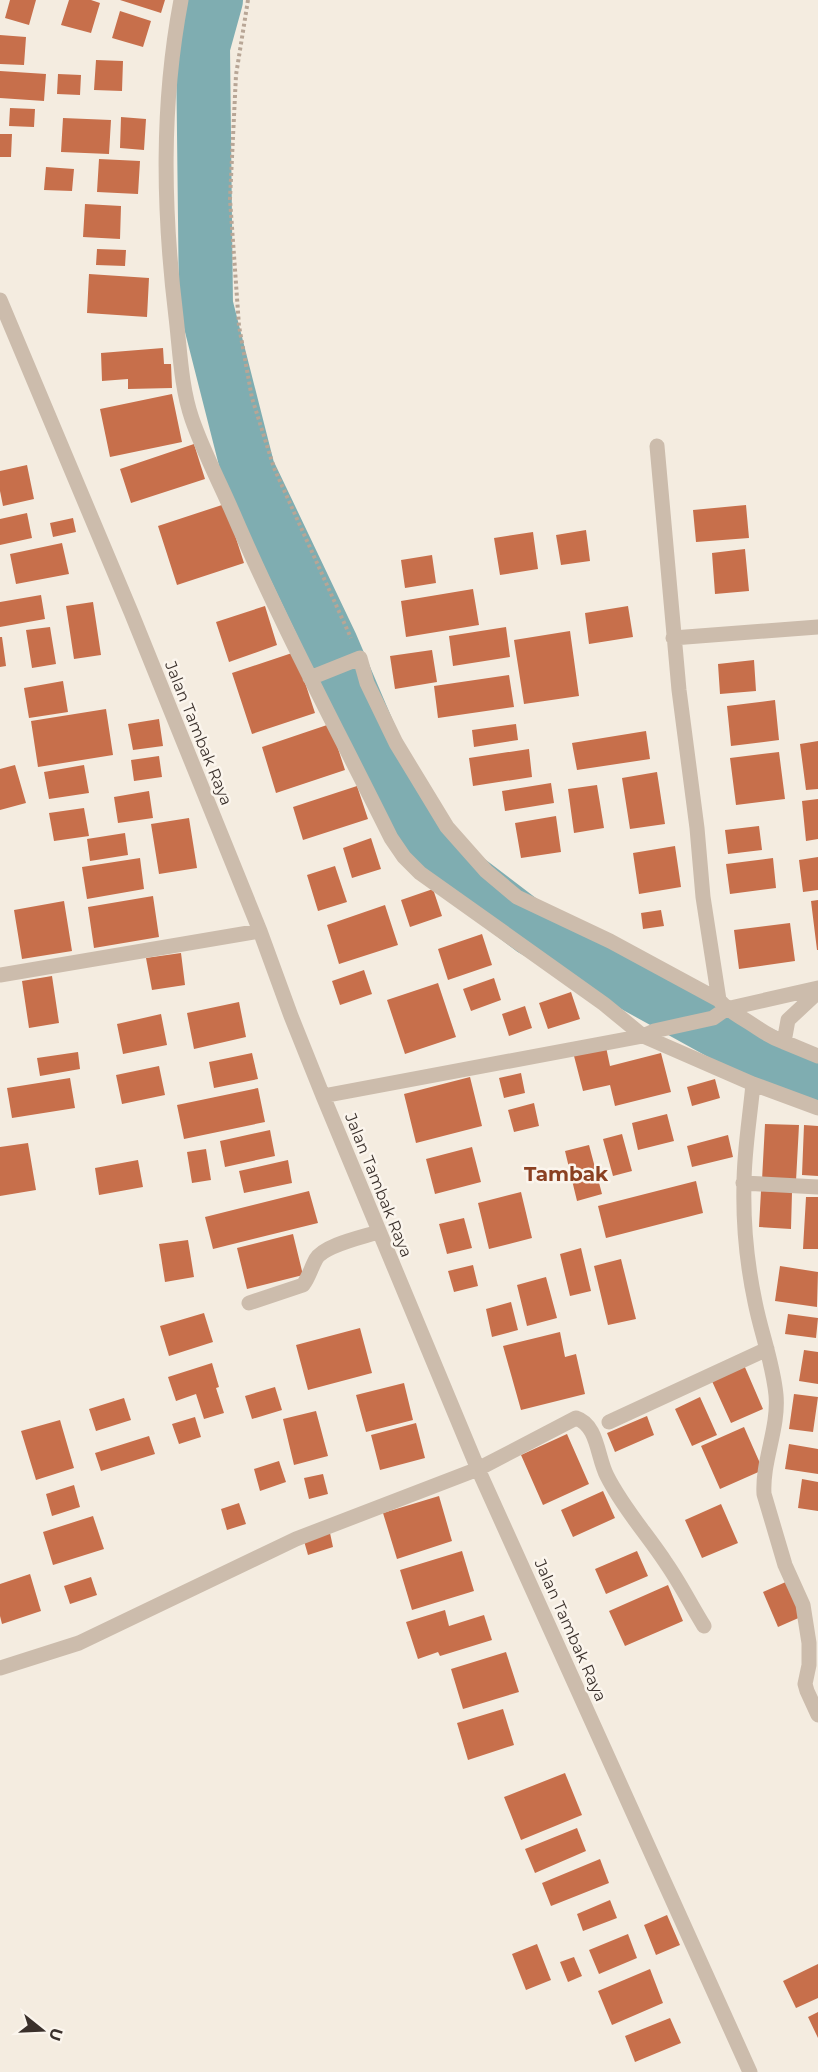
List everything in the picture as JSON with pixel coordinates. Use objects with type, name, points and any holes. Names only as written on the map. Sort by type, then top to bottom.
[{"type":"street","points":[[181,0],[167,100],[165,161],[170,263],[182,371],[192,418],[257,570],[313,676],[391,838],[404,857],[420,873],[604,1005],[649,1034],[753,1084],[818,1108]]},
{"type":"street","name":"Jalan Tambak Raya","points":[[0,300],[131,612],[378,1232],[478,1469],[750,2072]]},
{"type":"street","points":[[657,446],[673,638],[697,828],[703,897],[723,1005]]},
{"type":"street","points":[[673,638],[818,627]]},
{"type":"street","points":[[313,676],[358,659],[396,743],[447,827],[486,871],[517,897],[610,941],[723,1005],[765,1035],[818,1056]]},
{"type":"street","points":[[0,975],[260,931]]},
{"type":"street","points":[[323,1096],[649,1034],[713,1018],[723,1005],[818,990]]},
{"type":"street","points":[[784,1042],[788,1020],[818,990]]},
{"type":"street","points":[[753,1084],[744,1183],[745,1232],[755,1301],[777,1396],[764,1494],[785,1565],[803,1605],[809,1643],[809,1665],[805,1684],[818,1715]]},
{"type":"street","points":[[744,1183],[818,1187]]},
{"type":"street","points":[[249,1303],[303,1285],[321,1254],[330,1248],[378,1232]]},
{"type":"street","points":[[609,1422],[767,1349]]},
{"type":"street","points":[[0,1668],[79,1643],[296,1539],[478,1469],[576,1418],[583,1420],[590,1427],[606,1474],[623,1504],[666,1563],[704,1626]]},
{"type":"path","points":[[248,0],[236,75],[230,199],[239,326],[252,398],[274,468],[358,659]]},
{"type":"building","points":[[10,0],[36,0],[29,25],[5,18]]},
{"type":"building","points":[[69,0],[91,0],[100,3],[91,33],[61,25]]},
{"type":"building","points":[[120,0],[165,0],[161,13]]},
{"type":"building","points":[[120,11],[151,21],[143,47],[112,38]]},
{"type":"building","points":[[0,35],[26,37],[24,65],[0,64]]},
{"type":"building","points":[[96,60],[123,61],[122,91],[94,90]]},
{"type":"building","points":[[0,71],[46,74],[44,101],[0,98]]},
{"type":"building","points":[[58,74],[81,75],[80,95],[57,94]]},
{"type":"building","points":[[10,108],[35,109],[34,127],[9,126]]},
{"type":"building","points":[[121,117],[146,119],[144,150],[120,148]]},
{"type":"building","points":[[63,118],[111,120],[109,154],[61,152]]},
{"type":"building","points":[[0,134],[12,134],[11,157],[0,157]]},
{"type":"building","points":[[99,159],[140,161],[138,194],[97,192]]},
{"type":"building","points":[[46,167],[74,169],[72,191],[44,190]]},
{"type":"building","points":[[85,204],[121,206],[120,239],[83,237]]},
{"type":"building","points":[[97,249],[126,250],[125,266],[96,265]]},
{"type":"building","points":[[89,274],[149,278],[147,317],[87,313]]},
{"type":"building","points":[[163,348],[164,364],[171,364],[172,388],[128,389],[128,379],[102,381],[101,353]]},
{"type":"building","points":[[172,394],[182,442],[110,457],[100,409]]},
{"type":"building","points":[[194,444],[205,479],[131,503],[120,469]]},
{"type":"building","points":[[27,465],[34,499],[3,506],[0,471]]},
{"type":"building","points":[[225,504],[244,563],[177,585],[158,526]]},
{"type":"building","points":[[746,505],[749,538],[696,542],[693,510]]},
{"type":"building","points":[[27,513],[32,538],[0,545],[0,519]]},
{"type":"building","points":[[73,518],[76,532],[53,537],[50,523]]},
{"type":"building","points":[[586,530],[590,561],[561,565],[556,535]]},
{"type":"building","points":[[533,532],[538,569],[500,575],[494,538]]},
{"type":"building","points":[[62,543],[69,574],[16,584],[10,554]]},
{"type":"building","points":[[745,549],[749,591],[715,594],[712,553]]},
{"type":"building","points":[[432,555],[436,583],[405,588],[401,560]]},
{"type":"building","points":[[473,589],[479,625],[406,637],[401,601]]},
{"type":"building","points":[[41,595],[45,619],[0,627],[0,602]]},
{"type":"building","points":[[93,602],[101,655],[74,659],[66,606]]},
{"type":"building","points":[[265,606],[277,645],[229,662],[216,622]]},
{"type":"building","points":[[628,606],[633,637],[589,644],[585,613]]},
{"type":"building","points":[[50,627],[56,664],[32,668],[26,630]]},
{"type":"building","points":[[506,627],[510,657],[453,666],[449,636]]},
{"type":"building","points":[[570,631],[579,696],[524,704],[514,640]]},
{"type":"building","points":[[0,637],[2,637],[6,666],[0,667]]},
{"type":"building","points":[[432,650],[437,682],[395,689],[390,656]]},
{"type":"building","points":[[295,652],[315,713],[252,734],[232,673]]},
{"type":"building","points":[[754,660],[756,691],[720,694],[718,664]]},
{"type":"building","points":[[509,675],[514,707],[438,718],[434,686]]},
{"type":"building","points":[[63,681],[68,712],[29,718],[24,688]]},
{"type":"building","points":[[775,700],[779,740],[731,746],[727,706]]},
{"type":"building","points":[[106,709],[113,755],[38,767],[31,721]]},
{"type":"building","points":[[159,719],[163,746],[133,750],[128,724]]},
{"type":"building","points":[[330,724],[345,770],[276,793],[262,747]]},
{"type":"building","points":[[516,724],[518,740],[474,747],[472,730]]},
{"type":"building","points":[[646,731],[650,759],[577,770],[572,743]]},
{"type":"building","points":[[818,741],[818,789],[806,790],[800,744]]},
{"type":"building","points":[[529,749],[532,777],[473,786],[469,758]]},
{"type":"building","points":[[779,752],[785,799],[736,805],[730,758]]},
{"type":"building","points":[[159,756],[162,777],[134,781],[131,760]]},
{"type":"building","points":[[15,765],[26,803],[0,810],[0,769]]},
{"type":"building","points":[[84,765],[89,793],[49,799],[44,772]]},
{"type":"building","points":[[657,772],[665,824],[630,829],[622,778]]},
{"type":"building","points":[[551,783],[554,803],[505,811],[502,791]]},
{"type":"building","points":[[597,785],[604,828],[574,833],[568,789]]},
{"type":"building","points":[[357,786],[368,819],[303,840],[293,807]]},
{"type":"building","points":[[149,791],[153,818],[118,823],[114,797]]},
{"type":"building","points":[[818,799],[818,839],[806,841],[802,801]]},
{"type":"building","points":[[84,808],[89,836],[54,841],[49,813]]},
{"type":"building","points":[[556,816],[561,852],[521,858],[515,823]]},
{"type":"building","points":[[189,818],[197,868],[159,874],[151,824]]},
{"type":"building","points":[[759,826],[762,850],[728,854],[725,830]]},
{"type":"building","points":[[125,833],[128,855],[90,861],[87,839]]},
{"type":"building","points":[[371,838],[381,869],[352,878],[343,848]]},
{"type":"building","points":[[675,846],[681,887],[639,894],[633,853]]},
{"type":"building","points":[[818,857],[818,890],[803,892],[799,860]]},
{"type":"building","points":[[140,858],[144,889],[87,899],[82,867]]},
{"type":"building","points":[[773,858],[776,888],[730,894],[726,864]]},
{"type":"building","points":[[335,866],[347,902],[318,911],[307,875]]},
{"type":"building","points":[[433,889],[442,916],[410,927],[401,900]]},
{"type":"building","points":[[153,896],[159,937],[94,948],[88,907]]},
{"type":"building","points":[[818,900],[818,950],[817,950],[811,901]]},
{"type":"building","points":[[64,901],[72,951],[22,959],[14,910]]},
{"type":"building","points":[[385,905],[398,945],[339,964],[327,925]]},
{"type":"building","points":[[661,910],[664,926],[643,929],[641,913]]},
{"type":"building","points":[[790,923],[795,961],[739,969],[734,930]]},
{"type":"building","points":[[482,934],[492,965],[448,980],[438,949]]},
{"type":"building","points":[[181,953],[185,985],[152,990],[146,958]]},
{"type":"building","points":[[364,970],[372,994],[340,1005],[332,981]]},
{"type":"building","points":[[52,976],[59,1023],[29,1028],[22,981]]},
{"type":"building","points":[[494,978],[501,1000],[471,1011],[463,989]]},
{"type":"building","points":[[438,983],[456,1037],[405,1054],[387,1000]]},
{"type":"building","points":[[571,992],[580,1019],[548,1029],[539,1003]]},
{"type":"building","points":[[239,1002],[246,1037],[194,1049],[187,1013]]},
{"type":"building","points":[[525,1006],[532,1028],[509,1036],[502,1014]]},
{"type":"building","points":[[161,1014],[167,1045],[123,1054],[117,1024]]},
{"type":"building","points":[[606,1047],[610,1066],[661,1053],[671,1092],[615,1106],[610,1085],[583,1091],[574,1056]]},
{"type":"building","points":[[78,1052],[80,1069],[40,1076],[37,1058]]},
{"type":"building","points":[[252,1053],[258,1079],[214,1088],[209,1062]]},
{"type":"building","points":[[159,1066],[165,1095],[122,1104],[116,1075]]},
{"type":"building","points":[[521,1073],[525,1093],[504,1098],[499,1078]]},
{"type":"building","points":[[470,1077],[482,1126],[416,1143],[404,1094]]},
{"type":"building","points":[[70,1078],[75,1108],[12,1118],[7,1088]]},
{"type":"building","points":[[715,1079],[720,1098],[692,1106],[687,1087]]},
{"type":"building","points":[[258,1088],[265,1122],[184,1139],[177,1105]]},
{"type":"building","points":[[534,1103],[539,1126],[514,1132],[508,1110]]},
{"type":"building","points":[[667,1114],[674,1141],[638,1150],[632,1123]]},
{"type":"building","points":[[765,1124],[799,1125],[796,1181],[762,1180]]},
{"type":"building","points":[[804,1125],[818,1126],[818,1176],[802,1175]]},
{"type":"building","points":[[270,1130],[275,1156],[225,1167],[220,1141]]},
{"type":"building","points":[[622,1134],[632,1171],[613,1176],[603,1139]]},
{"type":"building","points":[[728,1135],[733,1157],[692,1167],[687,1146]]},
{"type":"building","points":[[28,1143],[36,1190],[0,1196],[0,1147]]},
{"type":"building","points":[[589,1145],[602,1194],[577,1201],[565,1151]]},
{"type":"building","points":[[472,1147],[481,1182],[435,1194],[426,1159]]},
{"type":"building","points":[[206,1149],[211,1180],[192,1183],[187,1152]]},
{"type":"building","points":[[138,1160],[143,1187],[99,1195],[95,1168]]},
{"type":"building","points":[[288,1160],[292,1183],[244,1193],[239,1171]]},
{"type":"building","points":[[696,1181],[703,1213],[606,1238],[598,1206]]},
{"type":"building","points":[[309,1191],[318,1223],[213,1249],[205,1217]]},
{"type":"building","points":[[761,1191],[792,1192],[791,1229],[759,1227]]},
{"type":"building","points":[[521,1192],[532,1238],[489,1249],[478,1203]]},
{"type":"building","points":[[806,1197],[818,1197],[818,1249],[803,1249]]},
{"type":"building","points":[[464,1218],[472,1248],[447,1254],[439,1224]]},
{"type":"building","points":[[293,1234],[303,1275],[247,1289],[237,1248]]},
{"type":"building","points":[[188,1240],[194,1277],[165,1282],[159,1244]]},
{"type":"building","points":[[581,1248],[591,1291],[570,1296],[560,1254]]},
{"type":"building","points":[[621,1259],[636,1319],[608,1325],[594,1266]]},
{"type":"building","points":[[473,1265],[478,1286],[454,1292],[448,1271]]},
{"type":"building","points":[[780,1266],[818,1272],[817,1307],[775,1301]]},
{"type":"building","points":[[546,1277],[557,1318],[527,1326],[517,1285]]},
{"type":"building","points":[[511,1302],[518,1330],[492,1337],[486,1309]]},
{"type":"building","points":[[204,1313],[213,1342],[169,1356],[160,1326]]},
{"type":"building","points":[[788,1314],[818,1318],[816,1338],[785,1334]]},
{"type":"building","points":[[360,1328],[372,1373],[308,1390],[296,1345]]},
{"type":"building","points":[[560,1332],[565,1357],[576,1354],[585,1394],[521,1410],[503,1346]]},
{"type":"building","points":[[804,1350],[818,1352],[818,1384],[799,1381]]},
{"type":"building","points":[[212,1363],[219,1387],[216,1388],[224,1413],[204,1419],[196,1394],[176,1401],[168,1377]]},
{"type":"building","points":[[744,1365],[763,1409],[731,1423],[711,1379]]},
{"type":"building","points":[[404,1383],[413,1420],[366,1432],[356,1395]]},
{"type":"building","points":[[275,1387],[282,1410],[252,1419],[245,1396]]},
{"type":"building","points":[[794,1394],[818,1397],[813,1432],[789,1429]]},
{"type":"building","points":[[700,1397],[717,1435],[692,1446],[675,1409]]},
{"type":"building","points":[[124,1398],[131,1420],[96,1431],[89,1409]]},
{"type":"building","points":[[316,1411],[328,1456],[294,1465],[283,1419]]},
{"type":"building","points":[[647,1416],[654,1435],[615,1452],[607,1433]]},
{"type":"building","points":[[195,1417],[201,1437],[179,1444],[172,1424]]},
{"type":"building","points":[[60,1420],[74,1468],[36,1480],[21,1431]]},
{"type":"building","points":[[416,1423],[425,1458],[380,1470],[371,1435]]},
{"type":"building","points":[[744,1427],[763,1470],[720,1489],[701,1446]]},
{"type":"building","points":[[567,1434],[589,1484],[543,1505],[521,1455]]},
{"type":"building","points":[[149,1436],[155,1454],[101,1471],[95,1453]]},
{"type":"building","points":[[789,1444],[818,1449],[818,1474],[785,1469]]},
{"type":"building","points":[[279,1461],[286,1482],[260,1491],[254,1469]]},
{"type":"building","points":[[323,1474],[328,1494],[309,1499],[304,1478]]},
{"type":"building","points":[[802,1479],[818,1482],[818,1511],[798,1508]]},
{"type":"building","points":[[74,1485],[80,1507],[52,1516],[46,1494]]},
{"type":"building","points":[[603,1491],[615,1518],[573,1537],[561,1510]]},
{"type":"building","points":[[439,1496],[452,1541],[397,1559],[383,1513]]},
{"type":"building","points":[[239,1503],[246,1524],[227,1530],[221,1509]]},
{"type":"building","points":[[721,1504],[738,1543],[702,1558],[685,1520]]},
{"type":"building","points":[[93,1516],[104,1549],[53,1565],[43,1532]]},
{"type":"building","points":[[330,1533],[333,1547],[308,1555],[304,1541]]},
{"type":"building","points":[[462,1551],[474,1591],[412,1610],[400,1570]]},
{"type":"building","points":[[637,1551],[648,1576],[606,1594],[595,1569]]},
{"type":"building","points":[[30,1574],[41,1611],[2,1624],[0,1584]]},
{"type":"building","points":[[91,1577],[97,1595],[70,1604],[64,1586]]},
{"type":"building","points":[[788,1581],[803,1616],[778,1627],[763,1592]]},
{"type":"building","points":[[668,1585],[683,1621],[625,1646],[609,1611]]},
{"type":"building","points":[[445,1610],[449,1626],[484,1615],[492,1640],[440,1656],[438,1652],[418,1659],[406,1622]]},
{"type":"building","points":[[506,1652],[519,1692],[463,1709],[451,1669]]},
{"type":"building","points":[[503,1709],[514,1745],[468,1760],[457,1723]]},
{"type":"building","points":[[565,1773],[582,1815],[521,1840],[504,1797]]},
{"type":"building","points":[[577,1828],[586,1851],[535,1873],[525,1849]]},
{"type":"building","points":[[600,1859],[609,1883],[551,1906],[542,1883]]},
{"type":"building","points":[[610,1900],[617,1918],[583,1931],[577,1914]]},
{"type":"building","points":[[667,1915],[680,1945],[656,1955],[644,1925]]},
{"type":"building","points":[[628,1934],[637,1958],[599,1974],[589,1950]]},
{"type":"building","points":[[537,1944],[551,1980],[526,1990],[512,1954]]},
{"type":"building","points":[[574,1957],[582,1976],[568,1982],[560,1962]]},
{"type":"building","points":[[818,1964],[818,1998],[796,2008],[783,1981]]},
{"type":"building","points":[[650,1969],[663,2003],[612,2025],[598,1991]]},
{"type":"building","points":[[818,2012],[818,2038],[808,2017]]},
{"type":"building","points":[[670,2018],[681,2043],[635,2062],[625,2036]]},
{"type":"waterway","points":[[216,0],[203,47],[206,305],[248,470],[331,644],[383,766],[444,862],[532,929],[737,1042],[818,1080]]},
{"type":"district","name":"Tambak","points":[[566,1174]]}]
